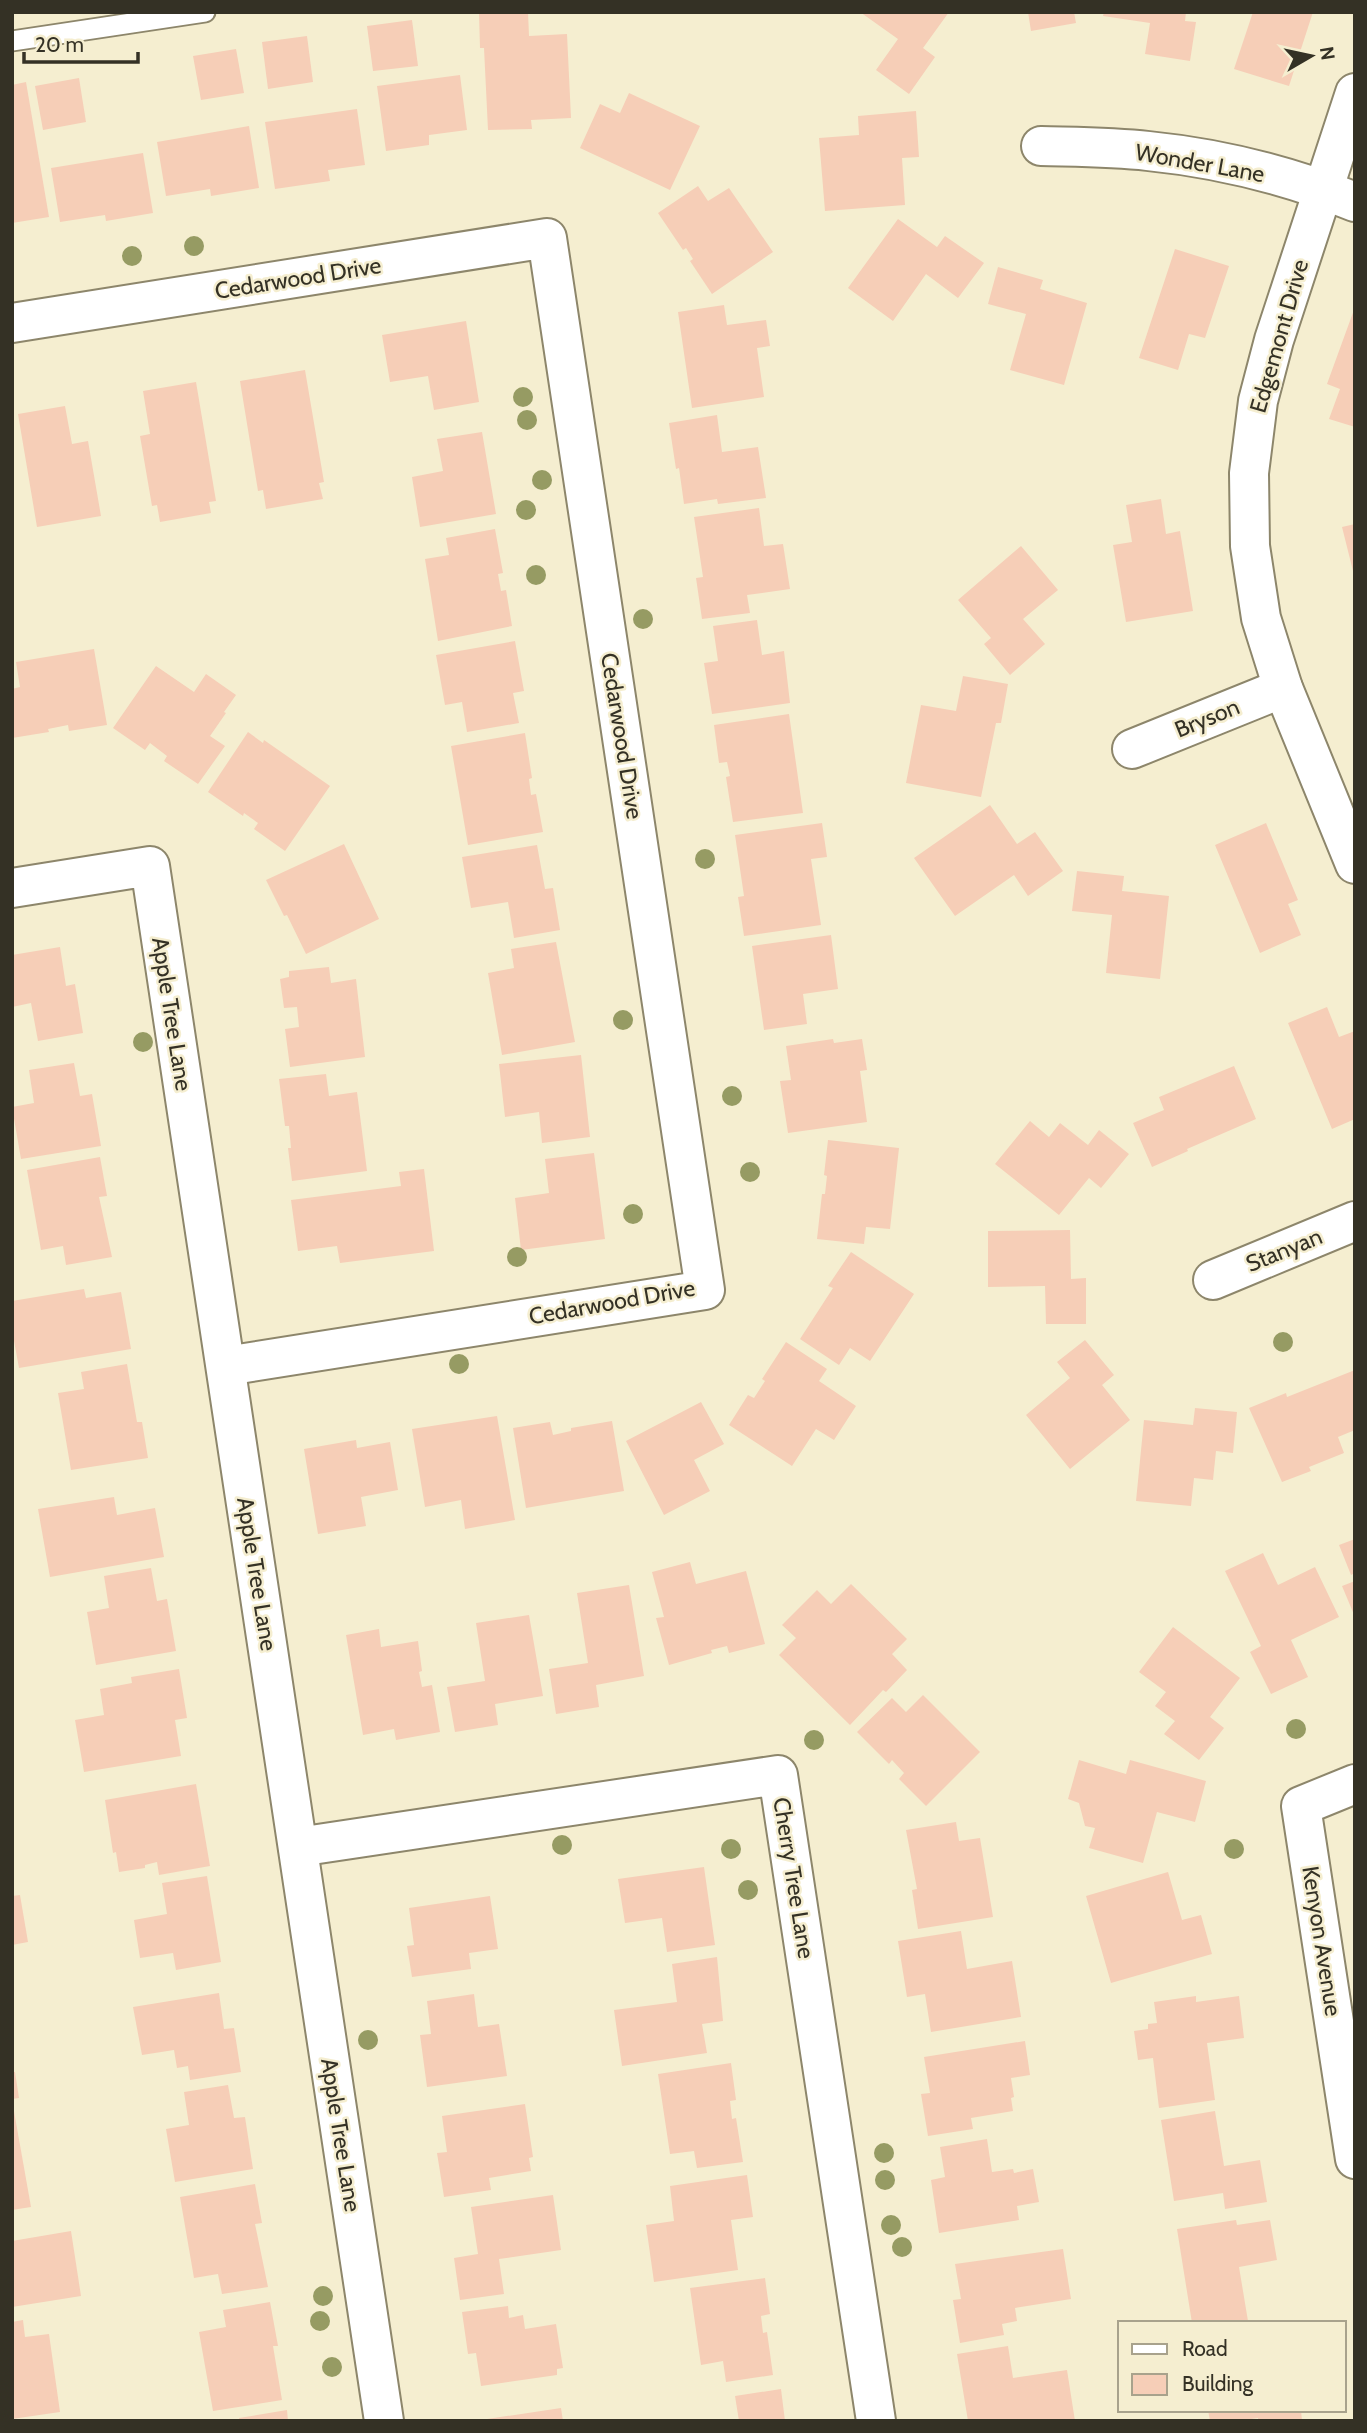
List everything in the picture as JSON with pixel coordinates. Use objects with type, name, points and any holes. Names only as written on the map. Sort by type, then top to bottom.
[{"type":"street","name":"Edgemont Drive","points":[[1355,93],[1339,196],[1273,340],[1258,401],[1249,473],[1250,546],[1261,618],[1283,688],[1355,864]]},
{"type":"street","name":"Wonder Lane","points":[[1041,145],[1149,151],[1240,166],[1339,196]]},
{"type":"street","name":"Cedarwood Drive","points":[[12,323],[547,238],[705,1290],[226,1366]]},
{"type":"street","name":"Bryson","points":[[1132,749],[1283,688]]},
{"type":"street","name":"Apple Tree Lane","points":[[12,888],[150,866],[384,2421]]},
{"type":"street","name":"Stanyan","points":[[1213,1280],[1355,1221]]},
{"type":"street","name":"Cherry Tree Lane","points":[[298,1847],[778,1775],[876,2421]]},
{"type":"street","name":"Kenyon Avenue","points":[[1355,1784],[1301,1806],[1355,2160]]},
{"type":"lane","points":[[12,41],[205,12]]},
{"type":"building","points":[[479,12],[528,12],[529,36],[567,34],[571,118],[531,120],[532,129],[488,130],[484,48],[480,48]]},
{"type":"building","points":[[860,12],[949,12],[923,48],[935,57],[909,94],[876,70],[898,39]]},
{"type":"building","points":[[1028,12],[1074,12],[1076,23],[1031,31]]},
{"type":"building","points":[[1104,12],[1186,12],[1185,21],[1196,22],[1190,61],[1145,54],[1150,23],[1103,16]]},
{"type":"building","points":[[1253,12],[1313,12],[1289,86],[1234,69]]},
{"type":"building","points":[[412,20],[418,66],[373,71],[367,26]]},
{"type":"building","points":[[307,36],[313,82],[268,89],[262,42]]},
{"type":"building","points":[[236,49],[244,93],[201,100],[193,56]]},
{"type":"building","points":[[460,75],[467,130],[429,135],[429,145],[386,151],[377,86]]},
{"type":"building","points":[[79,78],[86,122],[43,130],[35,86]]},
{"type":"building","points":[[26,82],[49,217],[12,223],[12,85]]},
{"type":"building","points":[[629,93],[700,126],[670,190],[580,148],[600,104],[620,113]]},
{"type":"building","points":[[357,109],[365,165],[328,170],[330,181],[275,189],[265,122]]},
{"type":"building","points":[[916,111],[919,157],[902,158],[905,205],[825,211],[819,138],[859,135],[858,116]]},
{"type":"building","points":[[249,126],[259,188],[211,196],[210,189],[166,196],[157,142]]},
{"type":"building","points":[[143,153],[153,213],[106,221],[105,215],[60,222],[51,168]]},
{"type":"building","points":[[698,186],[708,201],[729,188],[773,252],[712,294],[690,261],[693,259],[686,248],[683,250],[658,213]]},
{"type":"building","points":[[898,219],[937,247],[945,236],[984,263],[958,298],[926,274],[893,321],[848,288]]},
{"type":"building","points":[[1175,249],[1229,266],[1205,338],[1189,334],[1178,370],[1139,358]]},
{"type":"building","points":[[998,267],[1043,280],[1040,289],[1087,303],[1064,385],[1010,370],[1026,314],[988,304]]},
{"type":"building","points":[[724,305],[727,325],[766,320],[770,346],[757,348],[764,397],[692,408],[678,312]]},
{"type":"building","points":[[1355,307],[1355,427],[1329,419],[1340,389],[1327,384]]},
{"type":"building","points":[[466,321],[479,402],[434,410],[428,376],[390,382],[382,335]]},
{"type":"building","points":[[305,370],[324,482],[319,483],[323,499],[266,509],[263,490],[258,491],[240,381]]},
{"type":"building","points":[[196,382],[216,501],[209,502],[211,513],[160,522],[157,505],[152,506],[140,436],[150,434],[143,391]]},
{"type":"building","points":[[65,406],[72,444],[88,441],[101,516],[37,527],[18,414]]},
{"type":"building","points":[[717,415],[722,452],[758,447],[766,498],[718,504],[717,499],[684,504],[669,423]]},
{"type":"building","points":[[482,432],[496,514],[420,527],[412,477],[443,471],[437,439]]},
{"type":"building","points":[[1161,499],[1166,534],[1180,531],[1193,611],[1126,622],[1113,545],[1132,542],[1126,505]]},
{"type":"building","points":[[759,508],[764,546],[783,544],[790,589],[747,595],[750,613],[702,619],[696,578],[703,577],[694,517]]},
{"type":"building","points":[[1355,524],[1355,575],[1354,575],[1342,527]]},
{"type":"building","points":[[495,529],[503,573],[498,574],[501,591],[506,590],[512,626],[438,641],[425,559],[449,555],[446,538]]},
{"type":"building","points":[[1021,546],[1058,590],[1023,619],[1045,644],[1010,675],[984,644],[991,638],[958,600]]},
{"type":"building","points":[[757,620],[762,655],[784,651],[790,703],[712,714],[704,663],[718,661],[713,626]]},
{"type":"building","points":[[515,641],[524,691],[513,693],[519,723],[467,732],[462,702],[445,705],[436,655]]},
{"type":"building","points":[[94,649],[107,725],[69,731],[68,725],[48,729],[49,732],[12,738],[12,689],[20,687],[16,662]]},
{"type":"building","points":[[156,666],[194,692],[206,674],[236,695],[210,736],[225,746],[198,784],[164,761],[167,756],[150,743],[145,750],[113,728]]},
{"type":"building","points":[[963,676],[1008,684],[1001,723],[996,723],[981,797],[906,783],[921,705],[956,711]]},
{"type":"building","points":[[789,714],[803,813],[733,822],[726,777],[730,776],[727,762],[719,763],[714,725]]},
{"type":"building","points":[[248,732],[263,743],[264,740],[330,786],[285,851],[254,829],[258,823],[208,792]]},
{"type":"building","points":[[525,733],[532,778],[529,779],[531,795],[536,794],[543,832],[468,845],[451,746]]},
{"type":"building","points":[[990,805],[1017,844],[1035,832],[1063,871],[1028,896],[1014,875],[955,916],[914,858]]},
{"type":"building","points":[[822,823],[827,857],[811,859],[821,925],[744,936],[738,897],[744,896],[735,835]]},
{"type":"building","points":[[1266,823],[1298,900],[1288,904],[1301,935],[1260,953],[1215,845]]},
{"type":"building","points":[[344,844],[379,919],[306,954],[266,880]]},
{"type":"building","points":[[537,845],[545,889],[553,888],[560,930],[514,938],[508,902],[471,908],[462,857]]},
{"type":"building","points":[[1077,871],[1124,876],[1122,891],[1169,896],[1160,979],[1106,973],[1112,915],[1072,911]]},
{"type":"building","points":[[831,935],[838,989],[803,994],[807,1024],[764,1030],[752,946]]},
{"type":"building","points":[[556,942],[575,1042],[502,1055],[488,973],[514,968],[511,949]]},
{"type":"building","points":[[60,947],[66,986],[75,984],[83,1033],[38,1041],[31,1003],[12,1007],[12,955]]},
{"type":"building","points":[[329,967],[331,983],[356,979],[365,1057],[290,1067],[285,1029],[299,1027],[297,1007],[284,1008],[280,979],[289,977],[289,971]]},
{"type":"building","points":[[1327,1007],[1339,1037],[1355,1031],[1355,1119],[1332,1129],[1288,1023]]},
{"type":"building","points":[[833,1039],[834,1043],[862,1039],[867,1070],[860,1071],[867,1122],[788,1133],[780,1081],[791,1080],[786,1046]]},
{"type":"building","points":[[581,1055],[590,1137],[542,1143],[539,1112],[505,1117],[499,1064]]},
{"type":"building","points":[[74,1063],[80,1096],[92,1094],[101,1146],[21,1159],[12,1107],[34,1103],[29,1070]]},
{"type":"building","points":[[1234,1066],[1256,1119],[1152,1167],[1133,1123],[1164,1110],[1159,1097]]},
{"type":"building","points":[[326,1074],[329,1096],[357,1092],[367,1171],[292,1181],[288,1148],[291,1148],[289,1126],[285,1126],[279,1079]]},
{"type":"building","points":[[1030,1121],[1049,1137],[1060,1123],[1088,1145],[1099,1130],[1129,1154],[1101,1188],[1089,1178],[1059,1215],[995,1164]]},
{"type":"building","points":[[828,1140],[899,1148],[890,1229],[866,1227],[864,1244],[817,1239],[822,1194],[825,1194],[827,1176],[824,1175]]},
{"type":"building","points":[[594,1153],[605,1239],[521,1250],[515,1198],[549,1193],[545,1159]]},
{"type":"building","points":[[100,1157],[107,1196],[99,1197],[112,1257],[66,1265],[63,1246],[41,1250],[27,1170]]},
{"type":"building","points":[[424,1169],[434,1251],[340,1263],[337,1246],[298,1251],[291,1200],[401,1186],[399,1172]]},
{"type":"building","points":[[1070,1230],[1071,1279],[1086,1278],[1086,1324],[1046,1324],[1045,1286],[988,1287],[988,1231]]},
{"type":"building","points":[[851,1252],[914,1294],[870,1361],[850,1348],[839,1365],[800,1339],[833,1288],[828,1286]]},
{"type":"building","points":[[84,1289],[86,1298],[121,1292],[131,1349],[19,1368],[12,1330],[12,1301]]},
{"type":"building","points":[[1085,1340],[1114,1375],[1102,1385],[1130,1420],[1070,1469],[1026,1415],[1070,1378],[1057,1362]]},
{"type":"building","points":[[786,1342],[827,1369],[819,1381],[856,1406],[834,1440],[816,1429],[792,1466],[729,1425],[748,1395],[754,1398],[765,1381],[762,1379]]},
{"type":"building","points":[[127,1364],[137,1422],[142,1422],[148,1458],[71,1470],[58,1393],[84,1389],[81,1372]]},
{"type":"building","points":[[1355,1370],[1355,1430],[1338,1437],[1344,1453],[1309,1467],[1311,1471],[1282,1482],[1249,1408],[1286,1393],[1287,1397]]},
{"type":"building","points":[[701,1402],[724,1444],[694,1460],[710,1491],[664,1515],[626,1441]]},
{"type":"building","points":[[1195,1408],[1237,1412],[1233,1453],[1216,1451],[1213,1480],[1194,1478],[1191,1506],[1136,1501],[1144,1420],[1193,1425]]},
{"type":"building","points":[[497,1416],[515,1520],[465,1529],[461,1500],[425,1507],[412,1429]]},
{"type":"building","points":[[612,1421],[624,1491],[526,1508],[513,1428],[550,1422],[553,1435],[571,1431],[571,1428]]},
{"type":"building","points":[[356,1440],[357,1448],[390,1442],[398,1490],[361,1497],[366,1526],[318,1534],[304,1449]]},
{"type":"building","points":[[114,1497],[117,1515],[155,1508],[164,1557],[50,1577],[38,1509]]},
{"type":"building","points":[[1355,1539],[1355,1573],[1351,1575],[1339,1545]]},
{"type":"building","points":[[1263,1553],[1278,1585],[1315,1567],[1339,1617],[1291,1640],[1308,1677],[1271,1694],[1250,1652],[1261,1646],[1225,1571]]},
{"type":"building","points":[[690,1562],[696,1584],[746,1571],[765,1644],[729,1653],[727,1646],[669,1665],[656,1618],[664,1617],[652,1572]]},
{"type":"building","points":[[151,1568],[157,1601],[167,1599],[176,1651],[96,1665],[87,1612],[109,1608],[104,1576]]},
{"type":"building","points":[[1355,1581],[1355,1617],[1342,1586]]},
{"type":"building","points":[[851,1584],[907,1639],[892,1654],[907,1670],[886,1692],[883,1690],[850,1725],[779,1655],[796,1638],[782,1625],[817,1590],[831,1604]]},
{"type":"building","points":[[629,1585],[644,1676],[596,1685],[599,1707],[556,1714],[549,1669],[588,1663],[577,1593]]},
{"type":"building","points":[[529,1615],[543,1696],[495,1704],[498,1725],[455,1732],[447,1687],[485,1681],[476,1623]]},
{"type":"building","points":[[1173,1627],[1240,1678],[1210,1717],[1224,1728],[1199,1760],[1164,1734],[1175,1721],[1155,1706],[1166,1692],[1139,1672]]},
{"type":"building","points":[[379,1629],[381,1647],[418,1641],[422,1687],[432,1685],[440,1732],[396,1740],[394,1729],[363,1735],[346,1635]]},
{"type":"building","points":[[179,1669],[187,1718],[175,1720],[181,1756],[84,1772],[75,1720],[104,1715],[100,1689],[132,1683],[131,1677]]},
{"type":"building","points":[[923,1695],[980,1752],[926,1806],[899,1779],[904,1773],[892,1760],[889,1764],[857,1732],[892,1698],[906,1712]]},
{"type":"building","points":[[1079,1760],[1126,1774],[1130,1760],[1206,1781],[1195,1822],[1157,1812],[1143,1863],[1089,1848],[1095,1828],[1085,1826],[1079,1803],[1068,1799]]},
{"type":"building","points":[[196,1784],[210,1866],[159,1875],[157,1862],[145,1865],[145,1868],[119,1872],[116,1852],[113,1853],[105,1800]]},
{"type":"building","points":[[956,1822],[959,1841],[980,1838],[993,1917],[918,1929],[912,1890],[917,1889],[906,1830]]},
{"type":"building","points":[[704,1867],[715,1945],[667,1952],[662,1918],[625,1923],[618,1879]]},
{"type":"building","points":[[1168,1872],[1182,1920],[1201,1915],[1212,1954],[1111,1983],[1086,1896]]},
{"type":"building","points":[[207,1876],[221,1962],[176,1970],[173,1953],[140,1958],[134,1920],[167,1914],[162,1883]]},
{"type":"building","points":[[20,1895],[28,1942],[12,1945],[12,1896]]},
{"type":"building","points":[[490,1896],[498,1949],[469,1953],[471,1969],[412,1977],[407,1946],[414,1945],[409,1908]]},
{"type":"building","points":[[961,1931],[967,1969],[1012,1961],[1021,2017],[931,2032],[925,1994],[907,1997],[898,1941]]},
{"type":"building","points":[[717,1957],[723,2021],[702,2024],[707,2053],[622,2066],[614,2010],[677,2002],[672,1964]]},
{"type":"building","points":[[219,1993],[224,2029],[234,2028],[241,2072],[190,2080],[188,2066],[177,2068],[174,2050],[142,2055],[133,2007]]},
{"type":"building","points":[[474,1994],[478,2027],[499,2024],[507,2076],[427,2087],[420,2035],[431,2034],[427,2001]]},
{"type":"building","points":[[1196,1996],[1196,2002],[1239,1996],[1244,2038],[1207,2043],[1215,2100],[1159,2108],[1153,2058],[1138,2060],[1134,2031],[1148,2029],[1148,2024],[1157,2023],[1154,2002]]},
{"type":"building","points":[[1025,2041],[1030,2075],[1011,2078],[1013,2111],[971,2118],[973,2129],[928,2136],[921,2094],[930,2093],[924,2057]]},
{"type":"building","points":[[731,2063],[736,2100],[730,2101],[732,2119],[736,2118],[743,2162],[697,2168],[694,2151],[670,2154],[658,2074]]},
{"type":"building","points":[[12,2072],[15,2072],[19,2098],[12,2099]]},
{"type":"building","points":[[228,2085],[234,2118],[245,2117],[253,2169],[175,2182],[166,2129],[189,2125],[184,2092]]},
{"type":"building","points":[[12,2100],[31,2207],[12,2210]]},
{"type":"building","points":[[525,2104],[533,2157],[529,2158],[531,2171],[489,2178],[491,2190],[444,2197],[437,2153],[447,2152],[442,2116]]},
{"type":"building","points":[[1215,2111],[1224,2166],[1260,2160],[1267,2202],[1225,2209],[1223,2193],[1174,2201],[1161,2120]]},
{"type":"building","points":[[987,2139],[992,2172],[1013,2169],[1014,2173],[1033,2169],[1039,2202],[1017,2206],[1019,2220],[939,2233],[931,2180],[945,2177],[940,2147]]},
{"type":"building","points":[[747,2175],[753,2217],[731,2220],[738,2270],[654,2282],[646,2225],[674,2221],[670,2186]]},
{"type":"building","points":[[255,2184],[262,2223],[255,2224],[268,2287],[222,2294],[218,2274],[194,2278],[180,2197]]},
{"type":"building","points":[[553,2195],[561,2250],[499,2259],[504,2294],[460,2300],[454,2258],[478,2254],[471,2207]]},
{"type":"building","points":[[1236,2220],[1237,2225],[1270,2220],[1277,2260],[1239,2267],[1248,2321],[1192,2321],[1177,2229]]},
{"type":"building","points":[[71,2231],[81,2296],[12,2307],[12,2241]]},
{"type":"building","points":[[1063,2249],[1071,2299],[1015,2308],[1017,2321],[1002,2324],[1004,2335],[960,2343],[953,2300],[961,2299],[955,2264]]},
{"type":"building","points":[[765,2278],[770,2314],[761,2316],[763,2333],[767,2332],[773,2375],[726,2382],[723,2361],[701,2365],[690,2288]]},
{"type":"building","points":[[270,2302],[278,2346],[273,2346],[282,2400],[213,2411],[199,2332],[226,2327],[223,2310]]},
{"type":"building","points":[[508,2306],[509,2318],[523,2315],[525,2329],[556,2324],[563,2368],[557,2369],[557,2375],[481,2386],[476,2353],[468,2354],[462,2312]]},
{"type":"building","points":[[23,2320],[25,2337],[49,2334],[60,2412],[12,2419],[12,2322]]},
{"type":"building","points":[[1008,2346],[1013,2378],[1067,2370],[1075,2421],[968,2421],[957,2354]]},
{"type":"building","points":[[781,2389],[785,2421],[739,2421],[735,2396]]},
{"type":"building","points":[[561,2408],[563,2421],[487,2421],[487,2419]]},
{"type":"building","points":[[287,2410],[288,2421],[240,2421],[239,2418]]},
{"type":"building","points":[[1208,2412],[1301,2412],[1302,2421],[1258,2421],[1258,2418],[1210,2421]]}]
